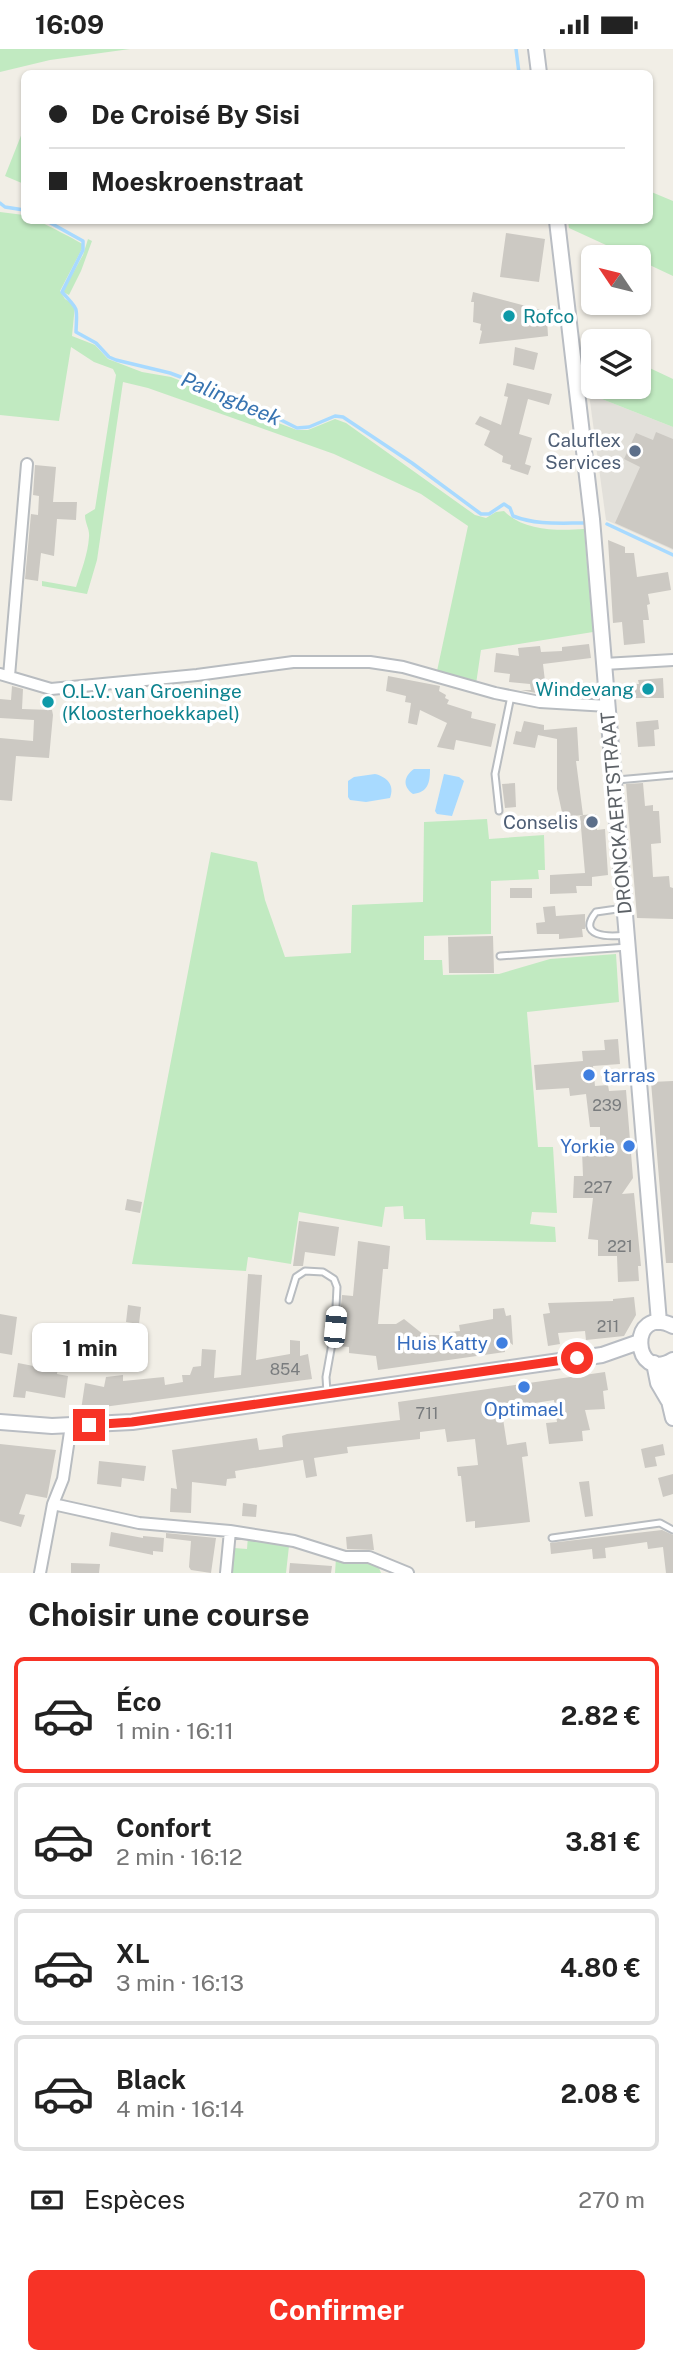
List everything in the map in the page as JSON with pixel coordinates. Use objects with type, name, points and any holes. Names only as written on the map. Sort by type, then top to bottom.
[{"type":"main road","points":[[536,49],[539,70]]},
{"type":"main road","name":"DRONCKAERTSTRAAT","points":[[557,224],[592,519],[627,941],[666,1324]]},
{"type":"main road","points":[[666,1324],[646,1328],[673,1418]]},
{"type":"main road","points":[[0,1422],[71,1425],[132,1422],[602,1355],[655,1357]]},
{"type":"street","points":[[27,464],[5,675],[51,689],[197,675],[293,662],[370,661],[540,702],[608,706]]},
{"type":"street","points":[[604,664],[673,660]]},
{"type":"street","points":[[40,1573],[53,1504],[63,1479],[71,1425]]},
{"type":"street","points":[[53,1504],[139,1523],[230,1531],[294,1541],[345,1557],[369,1557],[408,1573]]},
{"type":"street","points":[[226,1573],[230,1531]]},
{"type":"lane","points":[[499,811],[495,774],[510,696]]},
{"type":"lane","points":[[614,780],[673,775]]},
{"type":"lane","points":[[624,908],[596,912],[590,927],[599,935],[627,941]]},
{"type":"lane","points":[[500,956],[627,941]]},
{"type":"lane","points":[[289,1300],[296,1277],[305,1271],[323,1272],[334,1279],[337,1287],[335,1327],[326,1377],[327,1394]]},
{"type":"lane","points":[[552,1538],[660,1523],[673,1530]]},
{"type":"shaded area","points":[[590,399],[602,399],[673,427],[673,550],[606,520]]},
{"type":"green space","points":[[0,49],[130,49],[50,60],[0,72]]},
{"type":"green space","points":[[21,136],[21,183],[5,176]]},
{"type":"green space","points":[[653,193],[673,201],[673,276],[651,266],[651,245],[606,245],[569,228],[568,224],[653,224]]},
{"type":"green space","points":[[0,212],[21,215],[21,224],[44,224],[84,245],[60,291],[65,299],[75,305],[72,336],[95,345],[108,359],[142,372],[171,377],[297,430],[308,430],[335,419],[346,423],[475,515],[486,518],[504,511],[521,523],[531,526],[563,530],[584,529],[593,632],[481,650],[476,684],[437,671],[468,526],[421,494],[334,454],[148,388],[123,382],[97,560],[87,594],[42,586],[42,581],[76,587],[88,543],[85,515],[95,509],[116,375],[113,369],[94,362],[71,347],[59,421],[0,415]]},
{"type":"green space","points":[[88,239],[92,241],[69,295],[63,292],[83,255]]},
{"type":"green space","points":[[651,369],[673,379],[673,427],[602,399],[651,399]]},
{"type":"green space","points":[[487,819],[489,839],[544,835],[545,870],[538,870],[539,879],[491,881],[491,934],[424,936],[424,960],[442,960],[443,975],[499,974],[550,959],[616,954],[619,1002],[527,1012],[538,1147],[553,1147],[557,1213],[532,1212],[530,1224],[555,1227],[556,1242],[426,1240],[425,1219],[404,1219],[403,1206],[385,1207],[382,1227],[299,1212],[291,1264],[248,1257],[246,1271],[132,1264],[211,852],[257,862],[265,900],[285,957],[351,953],[352,905],[423,902],[424,822]]},
{"type":"green space","points":[[248,1536],[289,1546],[286,1573],[231,1573],[234,1548],[247,1549]]},
{"type":"green space","points":[[336,1558],[377,1563],[381,1573],[335,1573]]},
{"type":"water","points":[[414,769],[430,769],[430,774],[425,789],[413,794],[407,788],[406,781]]},
{"type":"water","points":[[375,774],[389,782],[390,798],[366,802],[350,800],[348,781],[354,777]]},
{"type":"water","points":[[444,774],[459,777],[464,781],[452,816],[437,814],[435,811]]},
{"type":"building","points":[[506,233],[545,239],[539,282],[500,277]]},
{"type":"building","name":"Rofco","points":[[473,292],[545,311],[543,319],[547,319],[548,336],[479,344],[482,331],[481,324],[473,322]]},
{"type":"building","points":[[515,347],[538,353],[534,370],[513,365]]},
{"type":"building","points":[[507,383],[552,394],[549,405],[528,399],[519,434],[532,438],[525,464],[531,466],[528,475],[510,469],[511,465],[502,462],[503,456],[484,445],[490,431],[475,424],[480,416],[501,425],[508,397],[504,396]]},
{"type":"building","points":[[656,432],[673,439],[673,549],[615,523],[640,467],[624,459],[636,433],[653,440]]},
{"type":"building","points":[[35,465],[56,467],[53,502],[77,502],[76,520],[57,519],[54,556],[41,553],[38,581],[25,579],[31,514],[38,515],[39,496],[33,495]]},
{"type":"building","points":[[608,540],[625,547],[625,553],[634,553],[637,577],[668,572],[671,590],[648,594],[649,620],[643,620],[645,643],[624,645],[622,622],[613,623]]},
{"type":"building","points":[[589,644],[591,658],[543,664],[546,690],[580,691],[580,696],[521,690],[531,690],[530,684],[509,682],[510,674],[494,672],[496,653],[519,656],[518,648],[540,646],[541,652],[562,651],[562,647]]},
{"type":"building","points":[[388,676],[440,686],[439,691],[449,700],[447,704],[472,712],[471,718],[496,724],[491,747],[456,740],[454,750],[437,747],[447,723],[420,710],[417,725],[408,723],[411,703],[405,702],[406,696],[386,691]]},
{"type":"building","name":"Windevang","points":[[663,678],[664,698],[634,698],[634,684],[639,684],[638,680]]},
{"type":"building","points":[[12,686],[23,689],[22,709],[52,710],[53,715],[49,758],[16,756],[12,801],[0,800],[0,738],[33,741],[34,720],[0,718],[0,699],[11,700]]},
{"type":"building","points":[[658,720],[659,729],[654,730],[655,746],[638,747],[636,722]]},
{"type":"building","points":[[524,721],[544,725],[544,730],[577,727],[579,761],[576,761],[583,815],[563,817],[557,789],[557,739],[538,735],[535,748],[513,744],[516,731],[521,732]]},
{"type":"building","points":[[515,783],[516,807],[505,808],[502,784]]},
{"type":"building","points":[[643,783],[645,806],[653,805],[653,811],[659,811],[661,843],[651,844],[653,877],[669,876],[670,887],[673,888],[673,919],[637,918],[626,784]]},
{"type":"building","points":[[596,814],[597,830],[605,829],[608,875],[592,877],[592,886],[576,886],[577,893],[550,894],[550,875],[585,873],[580,816]]},
{"type":"building","points":[[510,888],[532,888],[532,898],[510,898]]},
{"type":"building","points":[[555,906],[556,916],[585,914],[583,937],[559,939],[559,934],[537,934],[536,923],[545,922],[543,907]]},
{"type":"building","points":[[493,936],[494,973],[449,973],[448,937]]},
{"type":"building","points":[[618,1039],[620,1064],[593,1066],[595,1086],[608,1085],[609,1091],[626,1090],[633,1178],[622,1194],[634,1193],[641,1266],[638,1266],[639,1281],[618,1282],[617,1256],[598,1256],[598,1240],[588,1239],[593,1198],[573,1198],[574,1176],[583,1176],[582,1151],[600,1150],[600,1127],[590,1127],[586,1094],[570,1096],[569,1088],[536,1090],[534,1065],[583,1061],[582,1051],[605,1050],[604,1040]]},
{"type":"building","points":[[673,1081],[673,1263],[666,1263],[651,1082]]},
{"type":"building","points":[[127,1199],[142,1202],[140,1213],[125,1210]]},
{"type":"building","points":[[299,1221],[339,1227],[335,1256],[305,1252],[303,1266],[293,1266]]},
{"type":"building","points":[[358,1241],[390,1246],[388,1269],[383,1269],[378,1324],[396,1324],[404,1319],[424,1335],[449,1335],[449,1332],[460,1331],[459,1325],[493,1319],[493,1309],[504,1308],[506,1316],[511,1315],[513,1345],[505,1339],[505,1352],[378,1370],[376,1356],[349,1353],[349,1347],[337,1346],[342,1295],[353,1296]]},
{"type":"building","points":[[248,1274],[262,1275],[256,1360],[290,1354],[290,1340],[300,1341],[300,1356],[308,1354],[312,1379],[81,1410],[85,1383],[104,1387],[106,1377],[123,1375],[123,1381],[164,1377],[165,1385],[183,1382],[182,1375],[190,1375],[193,1367],[201,1366],[202,1349],[216,1350],[214,1378],[241,1375]]},
{"type":"building","points":[[634,1297],[636,1315],[624,1336],[586,1340],[585,1331],[558,1333],[560,1344],[548,1346],[543,1314],[550,1313],[548,1303],[613,1301]]},
{"type":"building","points":[[128,1305],[141,1307],[139,1324],[126,1322]]},
{"type":"building","points":[[0,1314],[17,1317],[12,1355],[0,1353]]},
{"type":"building","points":[[50,1329],[61,1330],[55,1367],[58,1368],[57,1374],[68,1376],[65,1398],[26,1391],[25,1398],[13,1397],[18,1363],[44,1368]]},
{"type":"building","points":[[605,1372],[608,1390],[603,1391],[605,1409],[585,1410],[590,1430],[582,1431],[583,1441],[549,1444],[546,1423],[557,1422],[554,1400],[529,1404],[530,1409],[502,1412],[507,1445],[526,1442],[528,1456],[522,1457],[530,1522],[475,1528],[475,1521],[466,1522],[461,1476],[458,1476],[457,1467],[478,1465],[475,1439],[447,1442],[445,1429],[420,1432],[420,1439],[347,1447],[348,1453],[314,1458],[317,1476],[306,1478],[303,1460],[235,1471],[236,1478],[227,1479],[226,1486],[192,1482],[191,1513],[170,1512],[171,1488],[177,1489],[172,1450],[257,1438],[259,1450],[283,1447],[282,1436],[287,1434],[400,1420],[398,1402]]},
{"type":"building","points":[[0,1444],[56,1450],[47,1498],[26,1494],[19,1514],[25,1515],[21,1527],[0,1521]]},
{"type":"building","points":[[663,1444],[665,1455],[655,1457],[657,1466],[645,1468],[641,1449]]},
{"type":"building","points":[[99,1461],[146,1466],[144,1481],[122,1478],[121,1487],[97,1484]]},
{"type":"building","points":[[673,1474],[673,1494],[663,1497],[658,1478]]},
{"type":"building","points":[[589,1481],[593,1516],[585,1517],[579,1482]]},
{"type":"building","points":[[243,1503],[257,1505],[256,1517],[242,1516]]},
{"type":"building","points":[[662,1530],[673,1535],[673,1573],[666,1573],[663,1547],[648,1549],[647,1542],[605,1548],[606,1558],[593,1559],[592,1549],[551,1554],[550,1543]]},
{"type":"building","points":[[111,1532],[143,1538],[164,1538],[163,1552],[153,1551],[153,1555],[109,1546]]},
{"type":"building","points":[[166,1533],[216,1538],[211,1573],[191,1570],[191,1541],[166,1538]]},
{"type":"building","points":[[372,1534],[374,1550],[347,1549],[346,1537]]},
{"type":"building","points":[[71,1563],[100,1564],[99,1573],[71,1573]]},
{"type":"building","points":[[290,1563],[332,1566],[331,1573],[289,1573]]},
{"type":"waterway","points":[[516,49],[519,70]]},
{"type":"waterway","name":"Palingbeek","points":[[0,203],[5,207],[21,210]]},
{"type":"waterway","name":"Palingbeek","points":[[52,224],[83,241],[83,250],[62,292],[76,309],[76,332],[96,343],[109,357],[170,373],[237,398],[297,428],[309,427],[335,416],[343,417],[481,514],[489,514],[504,504],[510,508],[513,516],[530,521],[584,523]]},
{"type":"waterway","name":"Palingbeek","points":[[607,524],[673,555]]},
{"type":"place","name":"Rofco","points":[[509,316]]},
{"type":"place","name":"Caluflex Services","points":[[635,451]]},
{"type":"place","name":"Windevang","points":[[648,689]]},
{"type":"place","name":"O.L.V. van Groeninge (Kloosterhoekkapel)","points":[[48,702]]},
{"type":"place","name":"Conselis","points":[[592,822]]},
{"type":"place","name":"tarras","points":[[589,1075]]},
{"type":"place","name":"Yorkie","points":[[629,1146]]},
{"type":"place","name":"Huis Katty","points":[[502,1343]]},
{"type":"place","name":"Optimael","points":[[524,1387]]},
{"type":"route","points":[[89,1425],[132,1422],[577,1358]]}]
